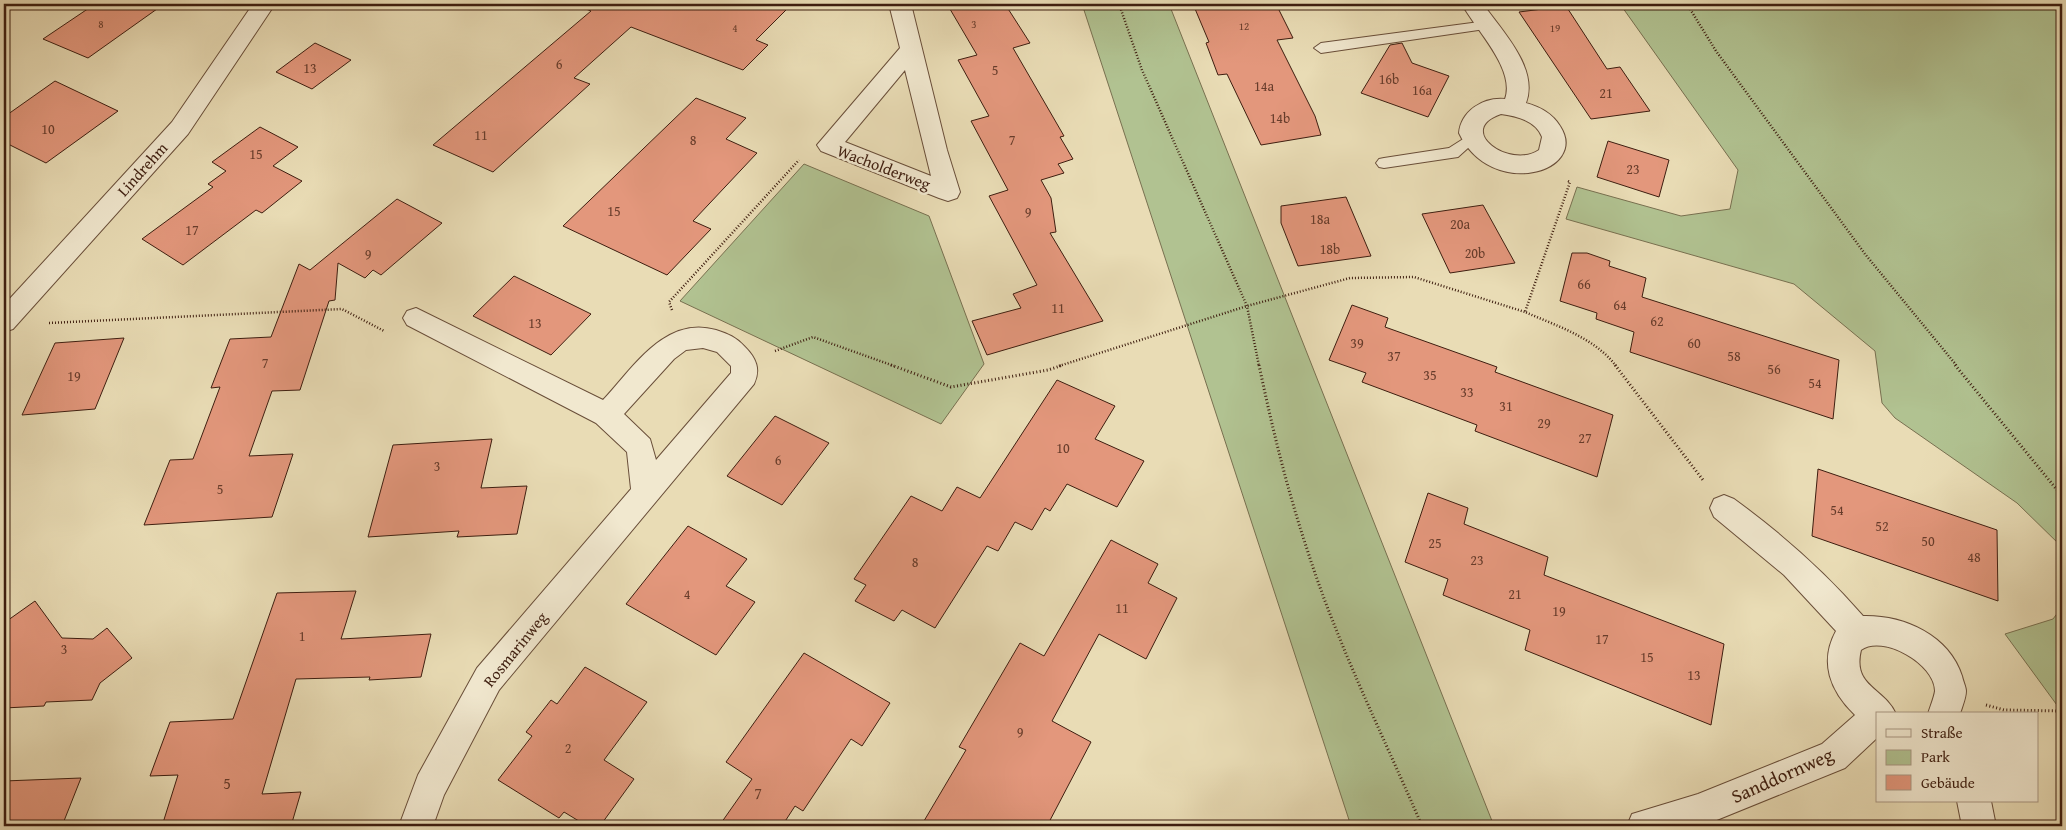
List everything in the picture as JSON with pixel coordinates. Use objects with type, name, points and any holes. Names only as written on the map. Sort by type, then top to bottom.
[{"type":"street","name":"Lindrehm","points":[[4,322],[180,128],[264,4]]},
{"type":"street","name":"Wacholderweg","points":[[900,4],[910,50],[948,192],[829,145],[910,50]]},
{"type":"street","points":[[1472,4],[1514,66],[1519,91],[1513,108]]},
{"type":"street","points":[[1500,106],[1513,108],[1540,118],[1549,127],[1554,137],[1555,147],[1550,155],[1541,162],[1514,165],[1500,162],[1487,156],[1471,139],[1469,129],[1471,120],[1478,113],[1500,106]]},
{"type":"street","points":[[416,318],[606,415],[640,448],[646,493]]},
{"type":"street","points":[[606,415],[665,351],[680,340],[703,337],[726,344],[744,363]]},
{"type":"street","name":"Rosmarinweg","points":[[416,826],[430,787],[488,679],[744,376],[744,363]]},
{"type":"street","points":[[1724,508],[1760,534],[1832,600],[1857,632],[1872,628],[1889,630],[1907,636],[1924,647],[1943,669],[1947,704]]},
{"type":"street","name":"Sanddornweg","points":[[1857,632],[1847,641],[1844,647],[1842,654],[1843,668],[1849,684],[1862,700],[1878,712]]},
{"type":"street","name":"Sanddornweg","points":[[1644,826],[1698,812],[1833,756],[1876,716]]},
{"type":"street","points":[[1974,802],[1979,826]]},
{"type":"lane","points":[[1321,48],[1487,25]]},
{"type":"lane","points":[[1384,162],[1453,153],[1471,139]]},
{"type":"path","points":[[1119,4],[1142,70],[1247,306],[1273,432],[1307,550],[1341,638],[1422,826]]},
{"type":"path","points":[[1687,4],[1716,51],[1865,254],[2062,496]]},
{"type":"path","points":[[680,340],[669,302],[801,158],[829,145]]},
{"type":"path","points":[[1525,312],[1570,182],[1541,162]]},
{"type":"path","points":[[744,363],[813,337],[951,387],[1048,370],[1247,306],[1350,278],[1414,277],[1525,312],[1569,331],[1606,353],[1724,508]]},
{"type":"path","points":[[44,324],[342,309],[395,337],[416,318]]},
{"type":"path","points":[[1947,704],[2004,710],[2062,712]]},
{"type":"green space","points":[[1082,4],[1169,4],[1494,826],[1351,826]]},
{"type":"green space","points":[[1620,4],[2062,4],[2062,547],[2017,503],[1895,418],[1882,403],[1875,351],[1794,284],[1566,219],[1577,187],[1681,216],[1730,209],[1738,170]]},
{"type":"green space","points":[[804,164],[929,216],[984,364],[941,424],[680,301]]},
{"type":"green space","points":[[2062,607],[2062,712],[2005,634],[2053,619]]},
{"type":"building","points":[[95,4],[164,4],[88,58],[43,39]]},
{"type":"building","points":[[579,4],[792,4],[756,40],[768,45],[743,70],[631,27],[574,78],[590,84],[493,172],[433,145],[591,11],[578,6]]},
{"type":"building","points":[[947,4],[1005,4],[1030,43],[1013,48],[1064,136],[1060,137],[1073,159],[1058,164],[1064,173],[1041,180],[1051,198],[1056,232],[1050,233],[1103,321],[987,355],[972,321],[1021,308],[1013,294],[1037,285],[989,196],[1008,190],[971,121],[989,116],[958,60],[977,55]]},
{"type":"building","points":[[1193,4],[1276,4],[1293,38],[1277,40],[1315,116],[1321,135],[1261,145],[1227,74],[1218,75],[1206,43],[1209,42]]},
{"type":"building","points":[[1566,6],[1607,69],[1620,67],[1650,111],[1591,119],[1519,12]]},
{"type":"building","points":[[315,43],[351,60],[312,89],[276,72]]},
{"type":"building","points":[[1402,43],[1412,63],[1449,76],[1428,117],[1361,93],[1390,45]]},
{"type":"building","points":[[55,81],[118,111],[46,163],[4,142],[4,117]]},
{"type":"building","points":[[696,98],[746,118],[726,139],[757,153],[693,221],[711,229],[667,275],[563,226]]},
{"type":"building","points":[[260,127],[298,147],[273,166],[302,181],[262,213],[256,210],[183,265],[142,239],[213,187],[208,184],[226,171],[212,162]]},
{"type":"building","points":[[1608,141],[1669,160],[1659,197],[1597,177]]},
{"type":"building","points":[[1346,197],[1371,256],[1298,266],[1281,223],[1281,206]]},
{"type":"building","points":[[397,199],[442,223],[381,275],[373,270],[365,278],[338,263],[335,300],[329,301],[300,390],[272,391],[249,456],[293,454],[272,517],[144,525],[170,460],[193,459],[220,387],[211,388],[230,339],[271,337],[299,264],[310,270]]},
{"type":"building","points":[[1483,205],[1515,263],[1450,273],[1422,214]]},
{"type":"building","points":[[1572,253],[1587,253],[1610,261],[1609,266],[1646,278],[1642,297],[1839,360],[1833,419],[1630,352],[1634,332],[1596,319],[1597,313],[1560,301]]},
{"type":"building","points":[[514,276],[591,314],[551,355],[473,316]]},
{"type":"building","points":[[1352,305],[1388,318],[1385,327],[1497,367],[1495,372],[1613,415],[1597,477],[1475,431],[1477,425],[1362,382],[1366,373],[1329,360]]},
{"type":"building","points":[[124,338],[95,409],[22,415],[55,343]]},
{"type":"building","points":[[1057,380],[1115,406],[1095,439],[1144,461],[1117,507],[1067,484],[1050,511],[1045,508],[1032,530],[1015,522],[998,551],[987,546],[935,628],[902,610],[894,621],[855,601],[866,585],[854,579],[911,496],[942,511],[957,487],[980,498]]},
{"type":"building","points":[[775,416],[829,443],[782,505],[727,476]]},
{"type":"building","points":[[492,439],[481,488],[527,486],[517,534],[457,537],[459,531],[368,537],[393,445]]},
{"type":"building","points":[[1818,469],[1997,530],[1998,601],[1812,536]]},
{"type":"building","points":[[1428,493],[1468,508],[1464,524],[1548,557],[1544,575],[1724,644],[1711,725],[1525,650],[1530,630],[1443,595],[1448,579],[1405,562]]},
{"type":"building","points":[[688,526],[747,559],[726,586],[755,602],[716,655],[626,604]]},
{"type":"building","points":[[1111,540],[1158,564],[1148,583],[1177,598],[1146,659],[1099,634],[1052,721],[1091,742],[1047,826],[921,826],[966,750],[959,747],[1020,643],[1044,656]]},
{"type":"building","points":[[356,591],[341,639],[431,634],[421,677],[369,680],[370,677],[296,679],[262,794],[301,792],[291,826],[162,826],[178,775],[150,776],[170,722],[233,719],[277,593]]},
{"type":"building","points":[[35,601],[62,638],[93,639],[107,628],[132,658],[100,683],[92,700],[46,702],[44,706],[4,708],[4,623]]},
{"type":"building","points":[[804,653],[890,703],[862,746],[851,739],[803,811],[795,806],[782,826],[719,826],[752,779],[726,762]]},
{"type":"building","points":[[585,667],[647,702],[604,760],[634,779],[600,826],[587,826],[564,812],[559,818],[498,780],[532,736],[526,732],[551,700],[557,704]]},
{"type":"building","points":[[81,778],[62,826],[4,826],[4,781]]}]
